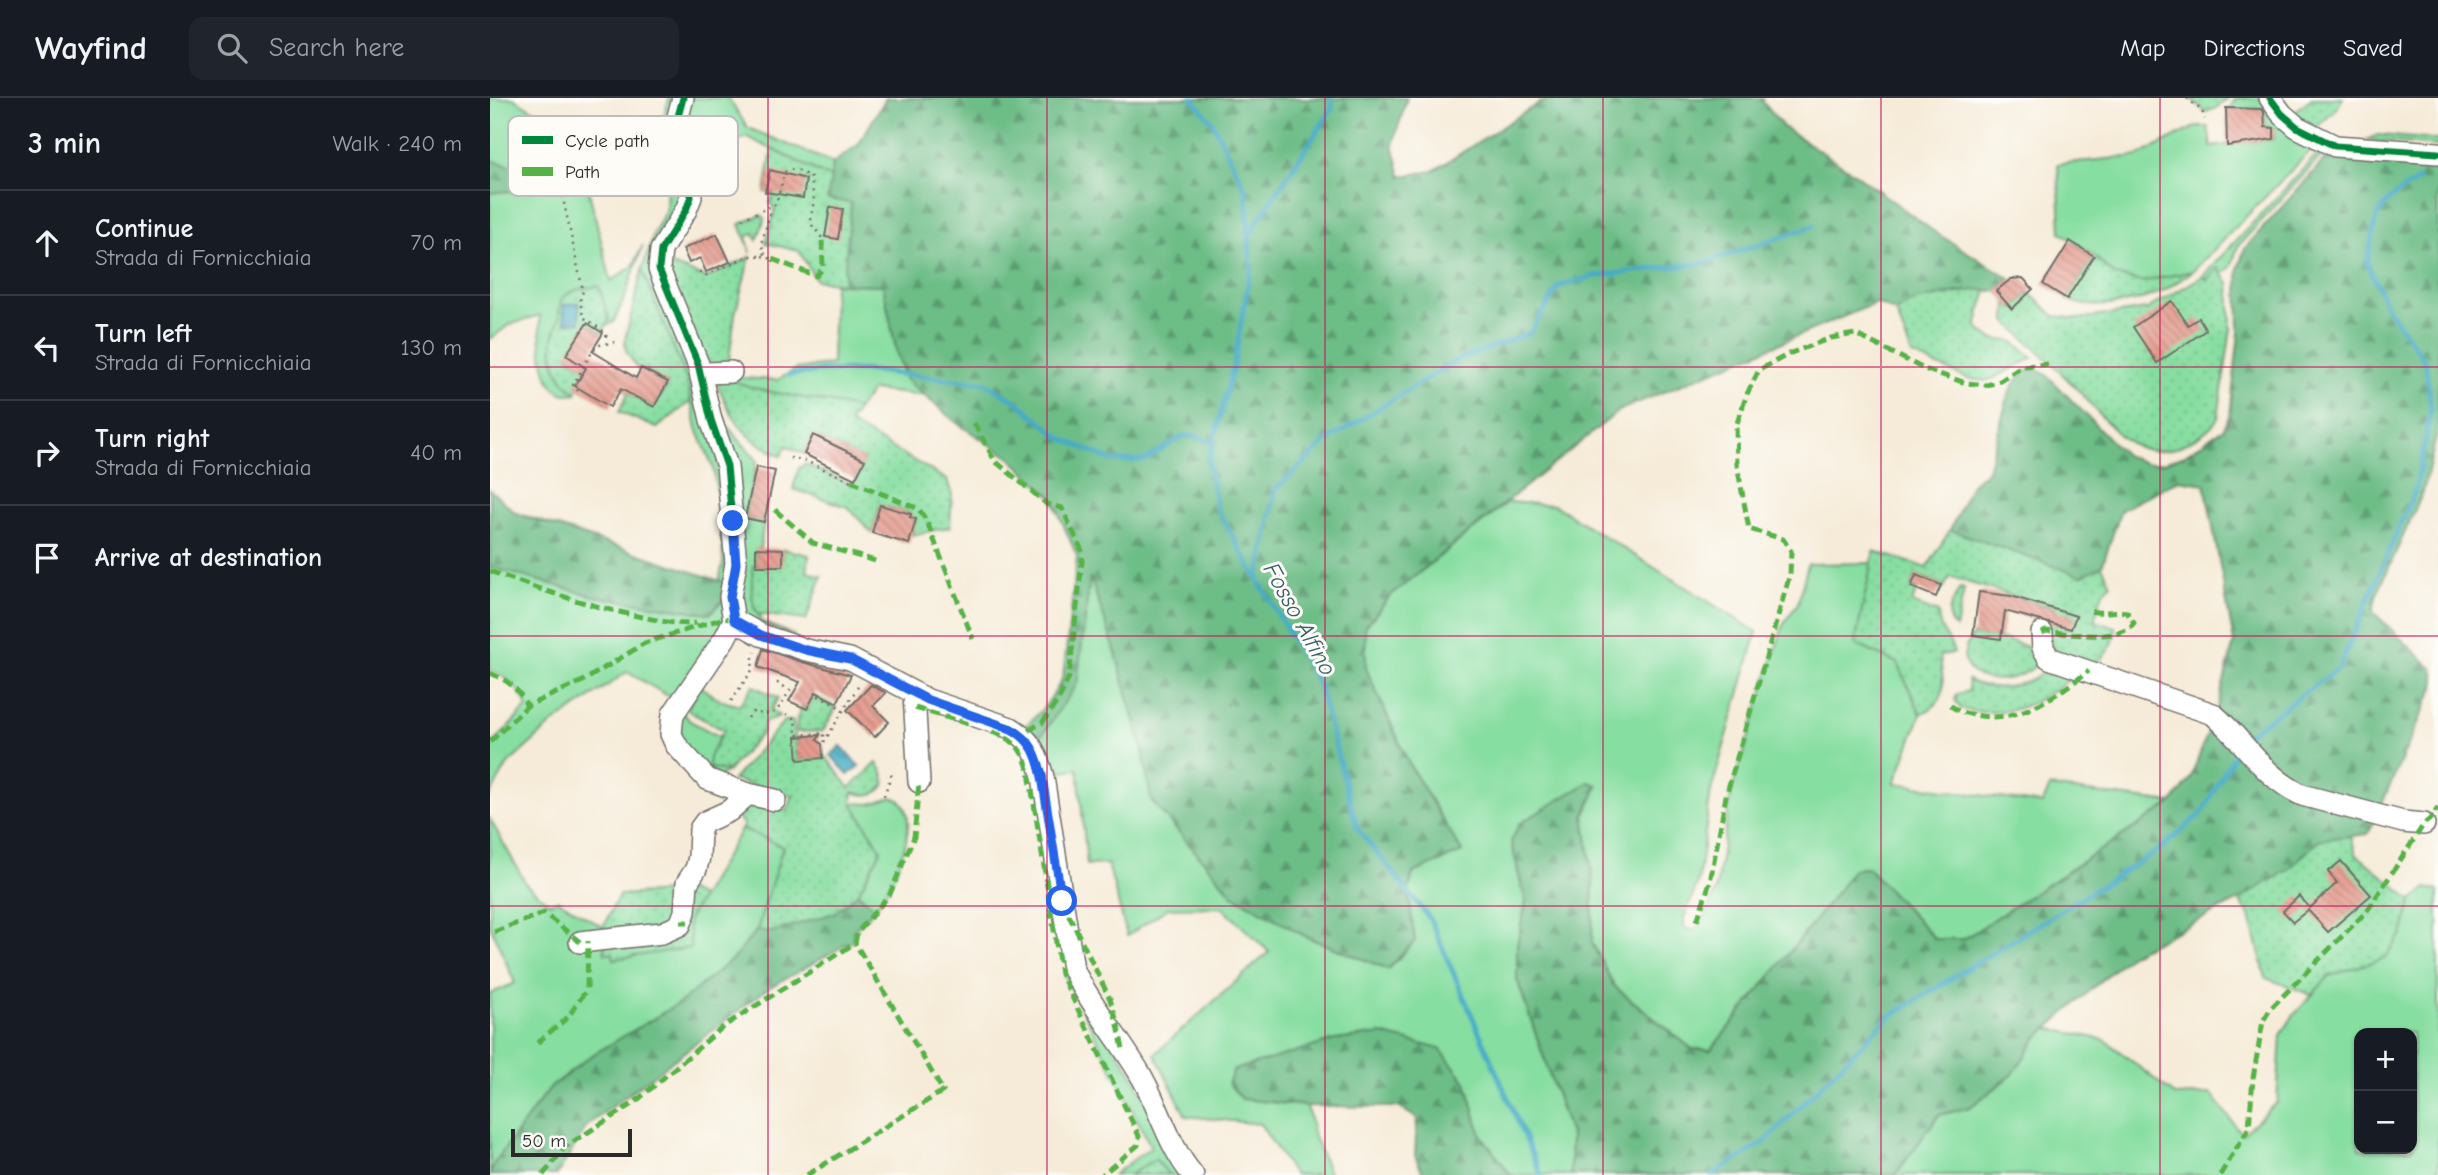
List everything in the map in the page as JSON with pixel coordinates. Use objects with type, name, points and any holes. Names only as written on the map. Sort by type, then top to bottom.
[{"type":"street","points":[[678,116],[683,98]]},
{"type":"street","points":[[2270,98],[2297,127],[2335,146],[2438,153]]},
{"type":"street","points":[[691,196],[686,210],[661,250],[659,270],[698,364],[711,420],[727,466],[736,564],[730,597],[734,620],[725,638],[673,714],[671,734],[676,745],[707,779],[747,794],[775,800]]},
{"type":"street","points":[[707,373],[731,372]]},
{"type":"street","points":[[734,620],[761,635],[806,650],[850,659],[914,694],[1021,734],[1032,745],[1042,777],[1073,969],[1083,989],[1143,1079],[1172,1141],[1193,1175]]},
{"type":"street","points":[[2042,633],[2043,648],[2049,658],[2213,714],[2275,780],[2287,788],[2302,795],[2403,822],[2424,824]]},
{"type":"street","points":[[914,694],[919,782]]},
{"type":"street","points":[[580,942],[662,933],[680,925],[685,912],[687,883],[696,869],[699,857],[699,829],[705,822],[729,811],[747,794]]},
{"type":"path","points":[[2187,98],[2202,111],[2206,119]]},
{"type":"path","points":[[762,256],[765,253],[761,244],[772,208],[776,204],[785,172],[790,169],[800,171],[811,178],[814,201],[812,225],[822,238]]},
{"type":"path","points":[[563,196],[583,291],[580,300],[583,317],[606,333],[607,344]]},
{"type":"path","points":[[742,219],[772,208]]},
{"type":"path","points":[[699,272],[706,275],[748,256],[772,259]]},
{"type":"path","points":[[578,391],[573,385],[592,352],[599,345],[618,342]]},
{"type":"path","points":[[790,458],[803,460],[851,481]]},
{"type":"path","points":[[786,714],[795,719],[796,735],[824,733],[824,742],[865,676],[848,667],[850,659]]},
{"type":"path","points":[[732,701],[751,672]]},
{"type":"path","points":[[747,718],[752,712],[768,715],[776,712],[790,690],[774,681]]},
{"type":"path","points":[[818,696],[843,709]]},
{"type":"path","points":[[884,796],[893,770]]},
{"type":"green space","points":[[490,98],[513,98],[533,110],[552,115],[570,115],[508,116],[508,165],[490,160]]},
{"type":"green space","points":[[669,98],[677,98],[671,116],[663,116]]},
{"type":"green space","points":[[687,98],[728,98],[748,128],[833,163],[831,178],[747,137],[738,140],[738,116],[683,116]]},
{"type":"green space","points":[[886,98],[1407,98],[1393,144],[1401,176],[1433,171],[1539,103],[1558,98],[1764,98],[1762,101],[1783,127],[1857,175],[1936,233],[2011,279],[1996,291],[1945,294],[1896,312],[1876,303],[1620,410],[1390,596],[1365,627],[1366,669],[1409,764],[1462,852],[1413,873],[1408,892],[1415,941],[1388,969],[1307,937],[1233,895],[1151,800],[1143,750],[1115,650],[1090,577],[1077,684],[1037,742],[1025,726],[1047,704],[1063,677],[1077,556],[1051,496],[1010,458],[957,423],[906,380],[897,354],[883,285],[843,284],[851,204],[827,199],[833,163],[858,145]]},
{"type":"green space","points":[[2190,98],[2228,98],[2217,108],[2206,112]]},
{"type":"green space","points":[[2236,98],[2265,98],[2313,148],[2193,271],[2141,282],[2114,275],[2094,256],[2061,232],[2058,164],[2138,156],[2195,127],[2208,127],[2211,147],[2274,139],[2274,128],[2265,127],[2264,109],[2229,109]]},
{"type":"green space","points":[[2312,98],[2343,98],[2335,111],[2315,128],[2293,112]]},
{"type":"green space","points":[[2378,135],[2438,140],[2438,146],[2366,140]]},
{"type":"green space","points":[[772,149],[831,178],[827,199],[851,203],[843,284],[816,280],[799,251],[766,243],[775,209],[770,203],[773,194],[765,192]]},
{"type":"green space","points":[[2320,151],[2323,154],[2238,246],[2231,267],[2222,274],[2218,268],[2207,280],[2203,276]]},
{"type":"green space","points":[[2327,157],[2438,162],[2438,430],[2423,492],[2376,596],[2373,612],[2433,669],[2436,683],[2368,834],[2319,840],[2288,870],[2239,900],[2131,954],[2037,1038],[2012,1075],[1970,1107],[1939,1115],[1895,1175],[1570,1175],[1571,1137],[1517,979],[1517,945],[1526,902],[1511,842],[1519,824],[1589,782],[1598,785],[1584,816],[1593,879],[1592,943],[1614,986],[1692,1049],[1711,1050],[1854,869],[1868,868],[1935,939],[1964,939],[2172,803],[2190,780],[2218,705],[2234,642],[2205,484],[2178,480],[2121,510],[2102,566],[2081,576],[1950,530],[1971,485],[1988,470],[2008,396],[2015,382],[2026,371],[2035,369],[2046,374],[2125,455],[2145,463],[2163,463],[2185,455],[2224,428],[2230,414],[2239,333],[2238,269],[2245,248]]},
{"type":"green space","points":[[490,160],[508,165],[508,191],[490,193]]},
{"type":"green space","points":[[508,191],[508,196],[590,196],[611,281],[633,266],[643,245],[613,323],[606,326],[609,320],[599,286],[575,291],[561,300],[554,333],[554,360],[564,382],[576,393],[564,393],[555,388],[548,379],[540,338],[540,315],[509,325],[490,339],[490,193]]},
{"type":"green space","points":[[666,196],[680,196],[673,214],[658,238],[689,363],[720,463],[727,523],[726,583],[719,581],[723,563],[721,521],[713,467],[697,429],[686,378],[642,270],[654,233],[666,210]]},
{"type":"green space","points":[[761,215],[765,218],[757,240],[754,233],[746,237],[751,253],[740,224]]},
{"type":"green space","points":[[2094,256],[2114,275],[2141,282],[2193,271],[2165,290],[2129,302],[2089,305],[2067,299]]},
{"type":"green space","points":[[750,257],[735,314],[728,367],[708,366],[665,265],[672,265],[706,278]]},
{"type":"green space","points":[[2218,268],[2229,283],[2231,328],[2218,418],[2199,436],[2166,450],[2135,446],[2122,437],[2059,371],[2006,321],[2007,302],[2013,309],[2029,293],[2055,316],[2079,319],[2147,309],[2203,276],[2207,280]]},
{"type":"green space","points":[[642,270],[686,378],[691,401],[657,428],[619,412],[628,393],[654,407],[668,383],[642,368],[639,371],[626,351],[625,340]]},
{"type":"green space","points":[[834,284],[883,285],[897,354],[906,380],[925,396],[872,390],[858,409],[755,388],[726,377],[777,380],[796,369],[832,364]]},
{"type":"green space","points":[[599,286],[609,320],[602,333],[587,323],[569,357],[586,368],[576,393],[564,382],[554,360],[554,333],[560,305],[563,298],[571,292]]},
{"type":"green space","points":[[1987,290],[1977,327],[1991,338],[2014,342],[2033,358],[1988,381],[1969,379],[1912,355],[1896,312],[1915,301]]},
{"type":"green space","points":[[726,377],[755,388],[858,409],[849,423],[947,480],[952,495],[950,527],[912,535],[916,519],[910,517],[910,513],[880,505],[872,533],[848,507],[793,489],[799,468],[805,464],[853,485],[864,460],[813,435],[804,454],[786,446],[781,456],[767,449],[747,434],[733,417],[716,381]]},
{"type":"green space","points":[[710,385],[727,426],[757,460],[745,518],[764,522],[760,548],[756,549],[756,566],[753,566],[754,608],[763,622],[795,636],[742,618]]},
{"type":"green space","points":[[490,490],[516,513],[726,583],[723,600],[710,614],[594,596],[490,567]]},
{"type":"green space","points":[[1508,502],[1554,505],[1757,632],[1711,791],[1698,882],[1684,918],[1684,928],[1693,930],[1701,925],[1716,890],[1731,793],[1784,623],[1798,603],[1808,564],[1872,563],[1855,644],[1897,663],[1921,714],[1895,783],[2042,804],[2050,787],[2172,803],[1964,939],[1935,939],[1868,868],[1854,869],[1711,1050],[1692,1049],[1614,986],[1592,943],[1593,879],[1584,816],[1598,785],[1517,869],[1526,902],[1517,945],[1517,979],[1571,1137],[1570,1175],[1511,1175],[1481,1135],[1466,1082],[1242,1099],[1307,1106],[1314,1137],[1330,1175],[1294,1175],[1260,1124],[1186,1116],[1155,1054],[1269,952],[1222,907],[1168,908],[1127,936],[1108,864],[1087,865],[1078,769],[1048,773],[1037,742],[1077,684],[1090,575],[1115,650],[1143,750],[1152,800],[1233,895],[1307,937],[1388,969],[1415,941],[1408,892],[1413,873],[1462,852],[1409,764],[1366,669],[1365,627],[1390,596]]},
{"type":"green space","points":[[1950,530],[2081,576],[2102,566],[2111,584],[2103,592],[2094,621],[2116,627],[2109,650],[2092,666],[2056,654],[2047,635],[2054,608],[1950,577],[1942,590],[1939,589],[1940,584],[1916,575],[1911,587],[1917,590],[1912,603],[1938,613],[1940,625],[1954,653],[1940,655],[1943,683],[1941,697],[1921,714],[1897,663],[1855,644],[1874,551],[1927,568]]},
{"type":"green space","points":[[783,549],[809,555],[807,572],[822,576],[806,620],[758,614],[753,603],[753,566],[782,566]]},
{"type":"green space","points":[[490,567],[594,596],[710,614],[723,600],[728,621],[675,700],[627,672],[552,724],[508,764],[490,795],[490,747],[527,707],[513,684],[490,670]]},
{"type":"green space","points":[[1960,588],[1964,589],[1956,628],[1949,619],[1949,614]]},
{"type":"green space","points":[[1973,635],[2019,644],[2041,659],[2030,670],[2015,677],[2000,680],[1985,678],[1973,673],[1966,664],[1965,651]]},
{"type":"green space","points":[[2049,667],[2075,675],[2035,702],[2022,707],[2009,711],[1978,712],[1961,709],[1955,700],[1957,694],[1969,691],[1968,680],[1989,687],[2010,686],[2021,684]]},
{"type":"green space","points":[[700,684],[713,696],[734,704],[740,705],[753,686],[778,698],[771,710],[779,716],[765,722],[762,733],[728,771],[709,768],[709,757],[724,730],[690,712],[688,708]]},
{"type":"green space","points":[[814,696],[836,708],[823,731],[797,732],[797,718],[802,707],[807,709]]},
{"type":"green space","points":[[680,710],[690,721],[720,737],[709,757],[709,768],[728,771],[717,778],[679,744]]},
{"type":"green space","points":[[784,721],[793,721],[798,760],[826,757],[850,788],[877,763],[883,772],[885,784],[879,791],[871,794],[853,792],[852,803],[881,850],[858,893],[834,913],[772,932],[757,930],[783,847],[742,828],[744,824],[733,814],[752,800],[787,811],[793,796],[733,780]]},
{"type":"green space","points":[[892,797],[903,804],[908,816],[908,832],[897,868],[875,908],[858,893],[881,850],[852,803],[870,804]]},
{"type":"green space","points":[[490,819],[526,884],[549,903],[558,900],[603,927],[605,953],[613,953],[614,959],[688,920],[742,828],[783,847],[757,930],[735,957],[681,1002],[589,1057],[549,1089],[490,1172],[490,994],[515,983],[490,925]]},
{"type":"green space","points":[[2351,836],[2356,854],[2412,900],[2402,934],[2385,958],[2329,976],[2312,995],[2266,978],[2250,916],[2239,900],[2288,870],[2319,840]]},
{"type":"green space","points":[[2427,888],[2438,891],[2438,1175],[1895,1175],[1939,1115],[1970,1107],[2012,1075],[2037,1038],[2048,1028],[2105,1040],[2176,1096],[2211,1094],[2242,1134],[2277,1102],[2281,1035],[2293,1016],[2329,976],[2385,958],[2402,934],[2412,900]]},
{"type":"green space","points":[[689,891],[701,897],[688,920],[691,948],[614,959],[613,953],[605,953],[603,927],[619,895]]},
{"type":"green space","points":[[858,893],[875,908],[853,932],[853,941],[767,989],[587,1126],[557,1175],[490,1175],[495,1162],[549,1089],[589,1057],[681,1002],[735,957],[757,930],[772,932],[834,913]]},
{"type":"green space","points":[[1069,970],[1135,1079],[1184,1175],[1169,1175],[1155,1159],[1130,1175],[1113,1175],[1151,1147],[1065,976]]},
{"type":"green space","points":[[1381,1034],[1440,1049],[1466,1082],[1481,1135],[1511,1175],[1424,1175],[1415,1156],[1417,1118],[1398,1107],[1307,1106],[1242,1099],[1228,1083],[1234,1070],[1335,1040]]},
{"type":"green space","points":[[1155,1159],[1169,1175],[1130,1175]]},
{"type":"water","points":[[579,303],[580,322],[565,323],[563,305]]},
{"type":"water","points":[[841,746],[859,766],[848,775],[831,755]]},
{"type":"building","points":[[2226,108],[2262,109],[2265,127],[2274,128],[2274,139],[2227,146]]},
{"type":"building","points":[[770,170],[806,179],[803,198],[765,192]]},
{"type":"building","points":[[830,207],[843,209],[838,239],[825,237]]},
{"type":"building","points":[[717,234],[730,262],[706,272],[700,258],[689,263],[683,249]]},
{"type":"building","points":[[2070,241],[2094,256],[2067,299],[2043,284]]},
{"type":"building","points":[[2023,278],[2033,289],[2012,309],[1996,291],[2011,279]]},
{"type":"building","points":[[2172,301],[2188,325],[2199,318],[2206,330],[2157,363],[2133,327]]},
{"type":"building","points":[[587,323],[603,333],[592,351],[636,378],[641,368],[668,382],[654,407],[621,389],[610,407],[575,386],[586,368],[566,355]]},
{"type":"building","points":[[813,435],[865,460],[855,479],[804,454]]},
{"type":"building","points":[[756,467],[775,471],[764,522],[745,518]]},
{"type":"building","points":[[880,505],[911,514],[910,517],[916,519],[909,544],[872,533]]},
{"type":"building","points":[[756,548],[783,549],[783,566],[756,566]]},
{"type":"building","points":[[1916,575],[1941,585],[1936,597],[1911,587]]},
{"type":"building","points":[[1979,592],[2011,596],[2076,616],[2071,629],[2005,611],[2001,639],[1973,635]]},
{"type":"building","points":[[763,649],[851,675],[837,703],[816,692],[807,709],[789,701],[800,682],[758,667]]},
{"type":"building","points":[[871,685],[886,693],[873,706],[889,722],[875,737],[847,710]]},
{"type":"building","points":[[820,735],[817,740],[822,744],[823,758],[798,760],[796,737]]},
{"type":"building","points":[[2341,861],[2371,895],[2328,932],[2308,910],[2293,922],[2283,911],[2299,896],[2310,908],[2337,883],[2328,872]]},
{"type":"waterway","name":"Fosso Alfino","points":[[1192,98],[1213,123],[1246,191],[1251,267],[1234,363],[1208,463],[1218,511],[1319,685],[1357,828],[1430,919],[1541,1175]]},
{"type":"waterway","points":[[1249,234],[1332,109],[1332,98]]},
{"type":"waterway","points":[[2244,737],[2339,668],[2416,488],[2431,408],[2425,361],[2388,309],[2367,263],[2377,215],[2391,198],[2418,180]]},
{"type":"waterway","points":[[1258,579],[1275,490],[1328,440],[1457,360],[1530,333],[1559,286],[1595,276],[1704,263],[1813,226]]},
{"type":"waterway","points":[[789,375],[863,370],[985,383],[1017,402],[1061,438],[1113,461],[1145,460],[1183,436],[1198,437],[1213,443]]},
{"type":"waterway","points":[[1712,1175],[1765,1142],[1889,1017],[2159,850],[2202,813],[2234,755]]},
{"type":"marked path","points":[[772,259],[816,276],[823,268],[822,238]]},
{"type":"marked path","points":[[1697,921],[1710,882],[1726,796],[1790,574],[1791,551],[1783,539],[1749,529],[1737,465],[1736,426],[1759,370],[1791,353],[1831,338],[1855,334],[1924,369],[1966,383],[1987,385],[2000,381],[2023,366],[2048,364]]},
{"type":"marked path","points":[[974,423],[995,461],[1047,504],[1062,508],[1083,553],[1069,677],[1059,699],[1042,723],[1021,734]]},
{"type":"marked path","points":[[851,481],[919,509],[927,522],[973,639]]},
{"type":"marked path","points":[[775,510],[813,543],[879,562]]},
{"type":"marked path","points":[[490,571],[603,608],[669,622],[696,623]]},
{"type":"marked path","points":[[2042,633],[2046,631],[2106,635],[2118,633],[2134,623],[2127,612],[2090,611]]},
{"type":"marked path","points":[[490,742],[527,706],[583,681],[645,643],[724,618],[734,620]]},
{"type":"marked path","points":[[1950,705],[1959,711],[1975,715],[2006,716],[2036,706],[2089,671]]},
{"type":"marked path","points":[[490,673],[512,686],[527,706]]},
{"type":"marked path","points":[[915,708],[972,725]]},
{"type":"marked path","points":[[992,732],[1017,746],[1027,764],[1061,974],[1139,1136],[1138,1145],[1102,1175]]},
{"type":"marked path","points":[[543,1175],[565,1147],[635,1102],[724,1026],[855,943],[857,933],[890,894],[914,837],[919,782]]},
{"type":"marked path","points":[[2220,1175],[2249,1128],[2253,1078],[2263,1021],[2271,1008],[2367,911],[2424,824],[2438,808]]},
{"type":"marked path","points":[[1062,901],[1110,999],[1123,1049]]},
{"type":"marked path","points":[[494,932],[544,913],[580,942]]},
{"type":"marked path","points":[[681,922],[688,922]]},
{"type":"marked path","points":[[537,1043],[568,1017],[587,989],[588,941]]},
{"type":"marked path","points":[[807,1175],[943,1091],[855,943]]},
{"type":"cycle path","points":[[678,116],[683,98]]},
{"type":"cycle path","points":[[2270,98],[2282,114],[2297,127],[2335,146],[2438,153]]},
{"type":"cycle path","points":[[691,196],[686,210],[661,250],[659,269],[698,364],[711,420],[727,466],[736,563],[730,597],[734,620],[761,635],[806,650],[850,659],[928,700],[1011,728],[1033,749],[1043,777]]},
{"type":"route","points":[[733,521],[736,564],[730,597],[734,620],[761,635],[806,650],[850,659],[928,700],[1011,729],[1032,745],[1042,777],[1062,901]]}]
